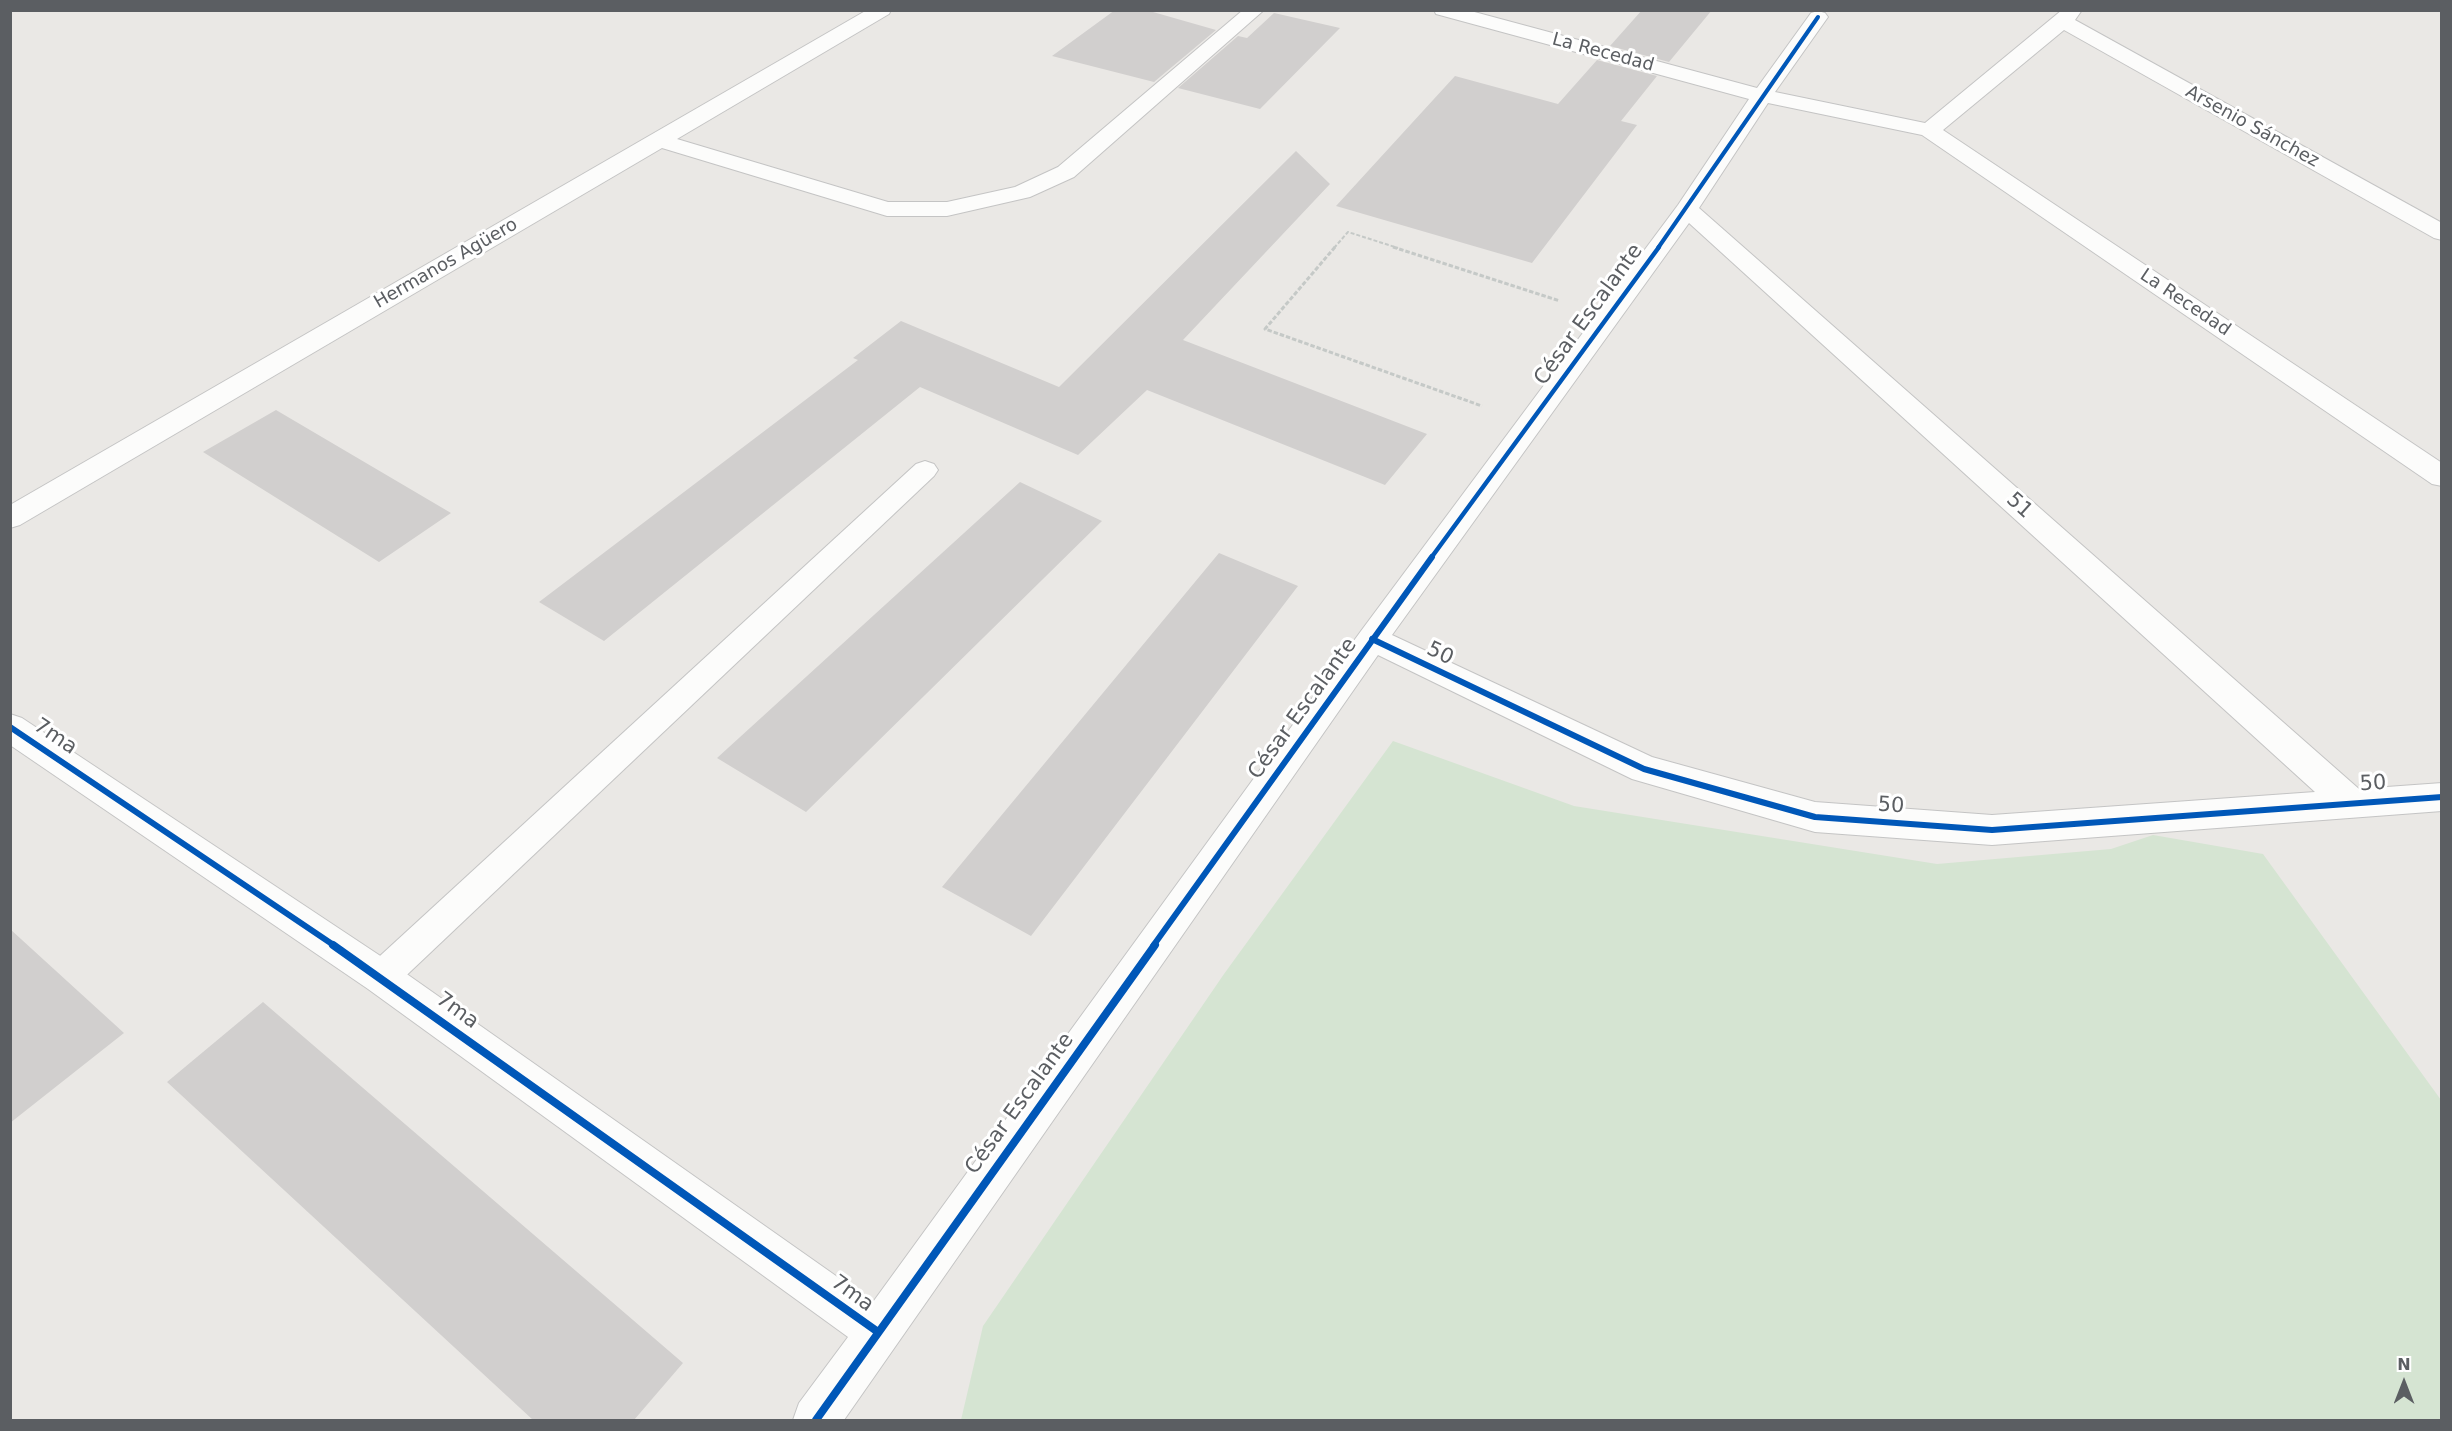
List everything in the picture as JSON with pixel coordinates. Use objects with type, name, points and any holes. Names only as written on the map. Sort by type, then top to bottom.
[{"type":"street","name":"Hermanos Agüero","points":[[10,518],[882,10]]},
{"type":"street","points":[[659,140],[887,209],[947,209],[1022,192],[1066,172],[1255,10]]},
{"type":"street","name":"La Recedad","points":[[1443,10],[1762,96]]},
{"type":"street","points":[[1762,96],[1929,130],[2068,16]]},
{"type":"street","name":"Arsenio Sánchez","points":[[2068,16],[2442,232]]},
{"type":"street","name":"César Escalante","points":[[816,1420],[1372,639],[1687,209],[1818,17]]},
{"type":"street","name":"La Recedad","points":[[1929,130],[2442,477]]},
{"type":"street","name":"51","points":[[1687,209],[2350,802]]},
{"type":"street","name":"50","points":[[1372,639],[1644,769],[1815,817],[1992,830],[2442,797]]},
{"type":"street","name":"7ma","points":[[10,727],[381,977],[878,1332]]},
{"type":"lane","points":[[381,977],[926,470]]},
{"type":"path","points":[[1531,423],[1265,329],[1348,232],[1608,317]]},
{"type":"green space","points":[[1393,741],[1574,806],[1937,864],[2111,849],[2153,835],[2263,854],[2441,1100],[2441,1420],[961,1420],[983,1326],[1224,974]]},
{"type":"building","points":[[1115,10],[1146,10],[1216,30],[1154,82],[1052,56]]},
{"type":"building","points":[[1642,10],[1712,10],[1669,62],[1610,46]]},
{"type":"building","points":[[1274,13],[1340,28],[1260,109],[1178,88],[1238,36],[1247,38]]},
{"type":"building","points":[[1597,60],[1657,76],[1621,121],[1637,125],[1532,263],[1336,206],[1455,76],[1558,104]]},
{"type":"building","points":[[1296,151],[1330,184],[1183,340],[1427,434],[1385,485],[1147,390],[1078,455],[920,387],[604,641],[539,602],[858,360],[853,358],[901,321],[1059,387]]},
{"type":"building","points":[[276,410],[451,513],[379,562],[203,452]]},
{"type":"building","points":[[1020,482],[1102,521],[806,812],[717,758]]},
{"type":"building","points":[[1219,553],[1298,586],[1031,936],[942,887]]},
{"type":"building","points":[[10,929],[124,1033],[10,1123]]},
{"type":"building","points":[[263,1002],[683,1363],[634,1420],[533,1420],[167,1082]]},
{"type":"cycle path","points":[[816,1420],[1372,639],[1687,209],[1818,17]]},
{"type":"cycle path","points":[[1372,639],[1644,769],[1815,817],[1992,830],[2442,797]]},
{"type":"cycle path","points":[[10,727],[381,977],[878,1332]]}]
